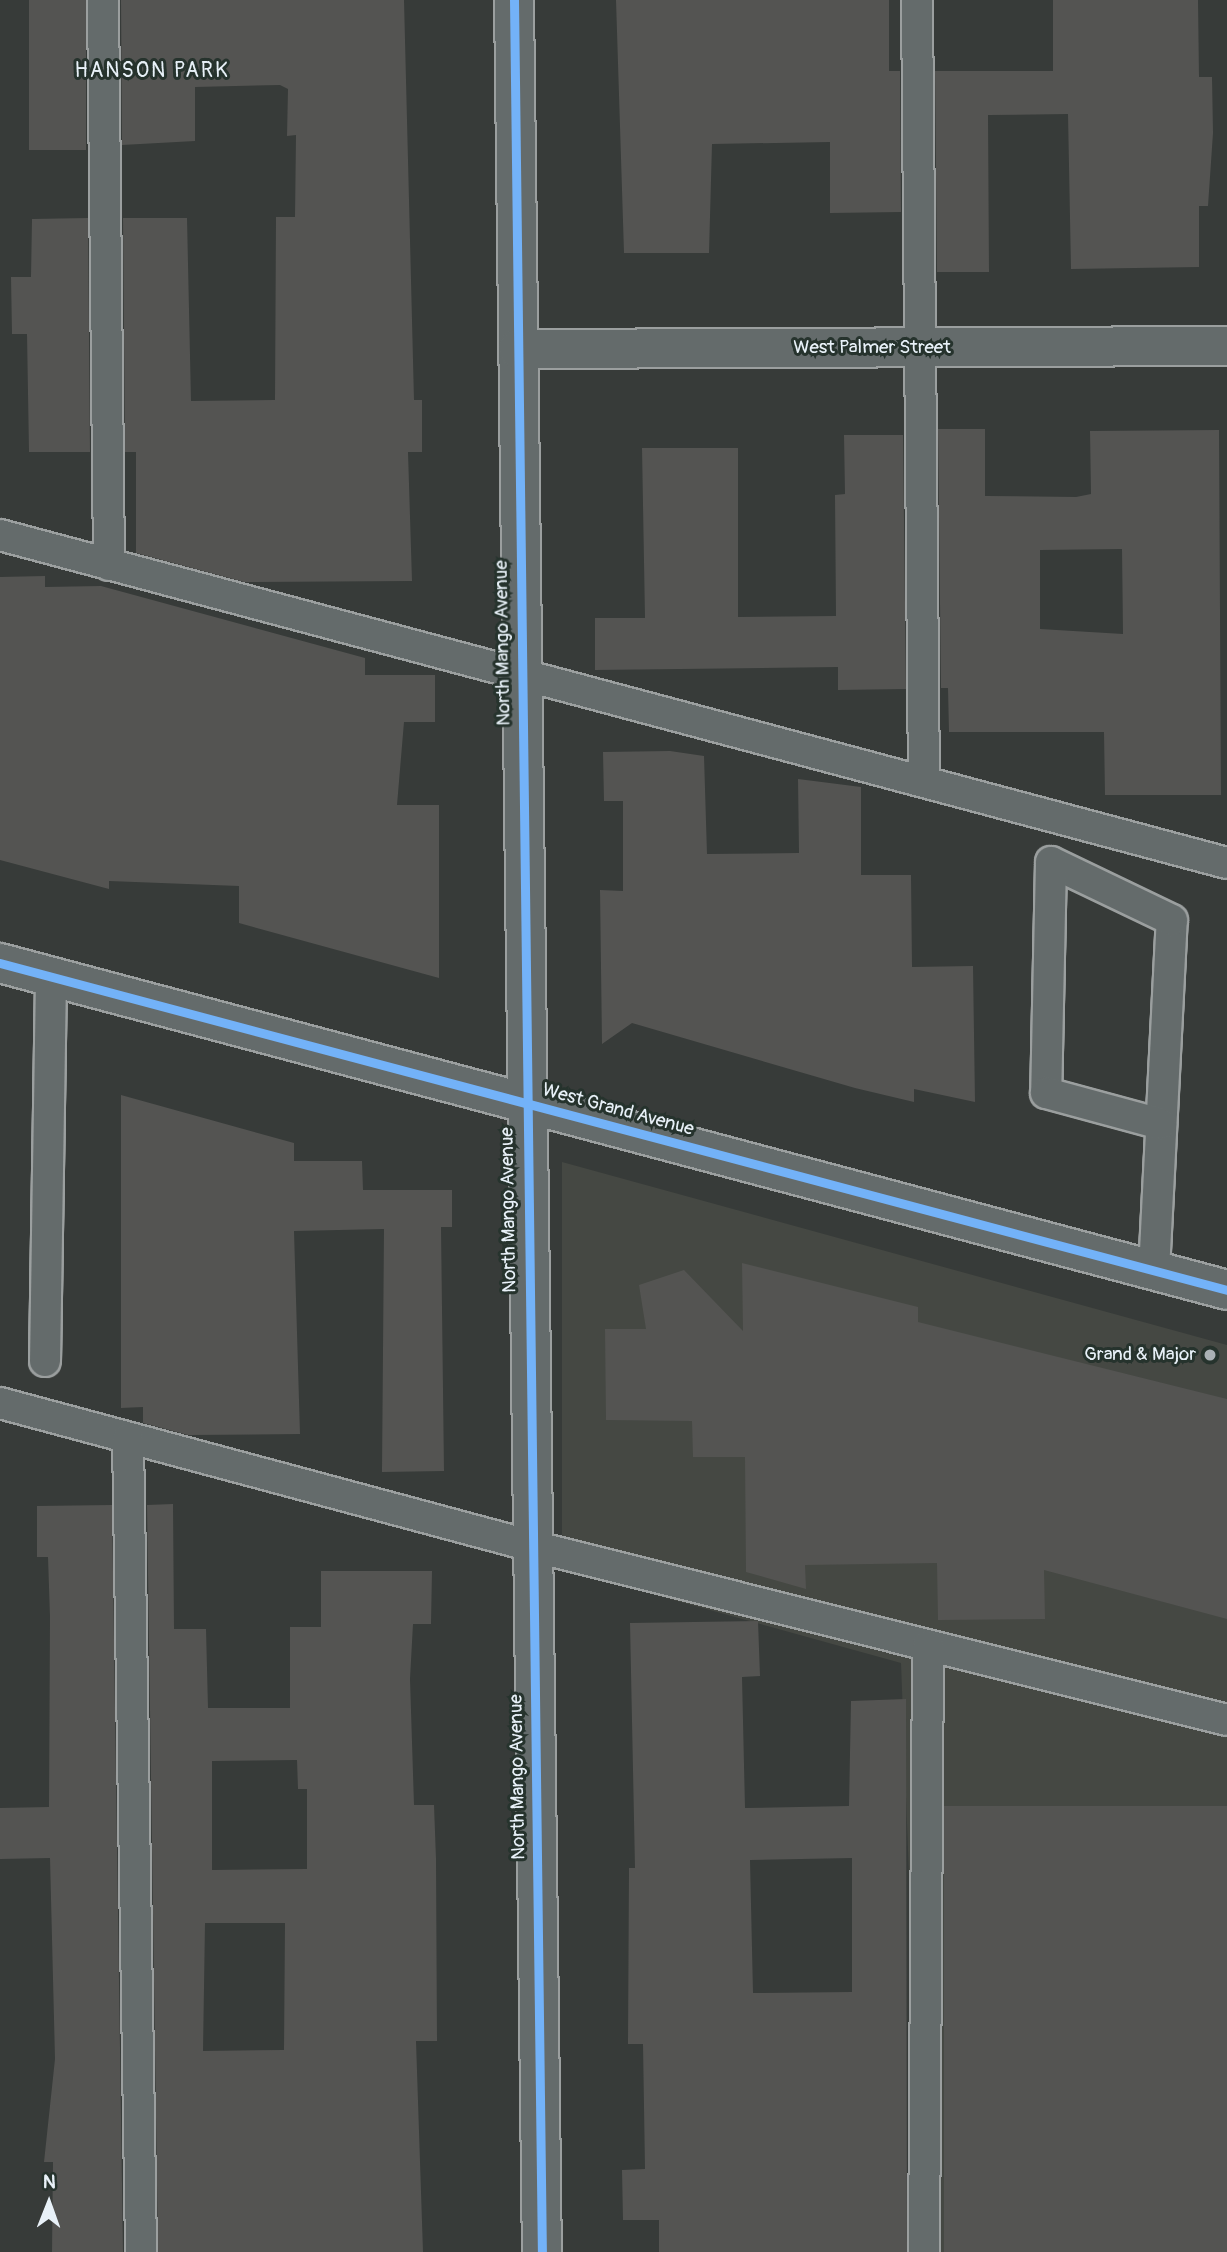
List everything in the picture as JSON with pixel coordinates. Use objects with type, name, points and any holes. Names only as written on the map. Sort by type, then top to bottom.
[{"type":"street","name":"North Mango Avenue","points":[[514,0],[525,1104],[542,2252]]},
{"type":"street","name":"West Palmer Street","points":[[518,349],[1227,346]]},
{"type":"street","name":"West Grand Avenue","points":[[0,962],[1227,1290]]},
{"type":"lane","points":[[103,0],[109,565]]},
{"type":"lane","points":[[917,0],[924,782]]},
{"type":"lane","points":[[0,535],[1227,863]]},
{"type":"lane","points":[[1154,1271],[1172,920],[1051,863],[1046,1093],[1161,1124]]},
{"type":"lane","points":[[45,1361],[51,976]]},
{"type":"lane","points":[[0,1403],[532,1546],[1227,1720]]},
{"type":"lane","points":[[128,1439],[141,2252]]},
{"type":"lane","points":[[923,2252],[928,1646]]},
{"type":"shaded area","points":[[562,1162],[1227,1345],[1227,2252],[923,2252],[901,1663],[562,1569]]},
{"type":"building","points":[[29,0],[86,0],[86,150],[29,150]]},
{"type":"building","points":[[121,0],[404,0],[414,400],[422,400],[422,452],[408,452],[412,581],[244,582],[136,553],[136,452],[125,452],[123,218],[187,218],[191,401],[275,400],[276,217],[295,217],[296,135],[287,136],[288,89],[280,85],[195,87],[195,141],[122,145]]},
{"type":"building","points":[[616,0],[889,0],[889,71],[900,71],[901,212],[830,213],[830,142],[712,144],[709,253],[624,253]]},
{"type":"building","points":[[1053,0],[1198,0],[1199,77],[1212,77],[1213,133],[1208,206],[1199,206],[1199,267],[1071,269],[1068,114],[988,115],[989,272],[937,272],[935,71],[1053,71]]},
{"type":"building","points":[[88,218],[90,452],[29,452],[27,334],[12,334],[11,277],[31,277],[32,219]]},
{"type":"building","points":[[938,429],[985,429],[985,496],[1076,497],[1091,494],[1090,431],[1219,430],[1221,795],[1105,795],[1104,732],[949,732],[948,688],[941,688]],"holes":[[[1122,549],[1123,634],[1040,629],[1040,550]]]},
{"type":"building","points":[[844,435],[903,435],[906,689],[838,690],[838,667],[595,670],[595,618],[645,618],[642,448],[738,448],[738,617],[836,616],[835,495],[845,494]]},
{"type":"building","points":[[45,576],[45,587],[101,586],[365,658],[365,675],[435,675],[435,722],[404,722],[397,805],[439,805],[439,978],[239,923],[239,886],[109,881],[109,889],[0,860],[0,577]]},
{"type":"building","points":[[670,751],[704,756],[707,854],[799,853],[798,779],[861,787],[861,875],[911,875],[912,967],[973,966],[975,1102],[914,1089],[914,1102],[855,1088],[632,1023],[602,1044],[600,890],[623,891],[623,801],[604,801],[603,752]]},
{"type":"building","points":[[121,1095],[294,1143],[294,1161],[362,1161],[363,1190],[452,1190],[452,1227],[441,1227],[444,1471],[382,1472],[384,1229],[294,1231],[300,1434],[188,1435],[143,1423],[143,1407],[121,1408]]},
{"type":"building","points":[[742,1263],[918,1307],[918,1322],[1227,1399],[1227,1619],[1044,1570],[1045,1619],[938,1620],[937,1563],[805,1565],[806,1589],[746,1572],[745,1457],[693,1457],[692,1421],[606,1420],[605,1329],[646,1329],[639,1285],[684,1270],[743,1331]]},
{"type":"building","points":[[173,1504],[174,1629],[206,1629],[208,1708],[290,1708],[290,1627],[321,1627],[321,1571],[432,1571],[431,1624],[413,1624],[410,1679],[414,1805],[434,1805],[436,1859],[437,2041],[416,2041],[423,2252],[158,2252],[147,1505]],"holes":[[[297,1760],[298,1789],[307,1789],[307,1869],[212,1870],[212,1761]],[[205,1923],[285,1923],[284,2050],[203,2051]]]},
{"type":"building","points":[[112,1505],[123,2252],[52,2252],[53,2162],[44,2162],[55,2059],[50,1858],[0,1859],[0,1808],[49,1807],[48,1557],[37,1557],[37,1506]]},
{"type":"building","points":[[758,1621],[760,1676],[742,1677],[745,1808],[849,1806],[851,1701],[906,1699],[907,2252],[659,2252],[659,2220],[623,2220],[622,2170],[645,2169],[643,2044],[628,2044],[629,1868],[635,1868],[630,1623]],"holes":[[[852,1858],[852,1992],[753,1993],[750,1860]]]},
{"type":"building","points":[[944,1806],[1227,1806],[1227,2252],[944,2252]]},
{"type":"cycle path","points":[[514,0],[542,2252]]},
{"type":"cycle path","points":[[0,963],[1227,1290]]},
{"type":"place","name":"Grand & Major","points":[[1210,1355]]},
{"type":"district","name":"HANSON PARK","points":[[152,71]]}]
